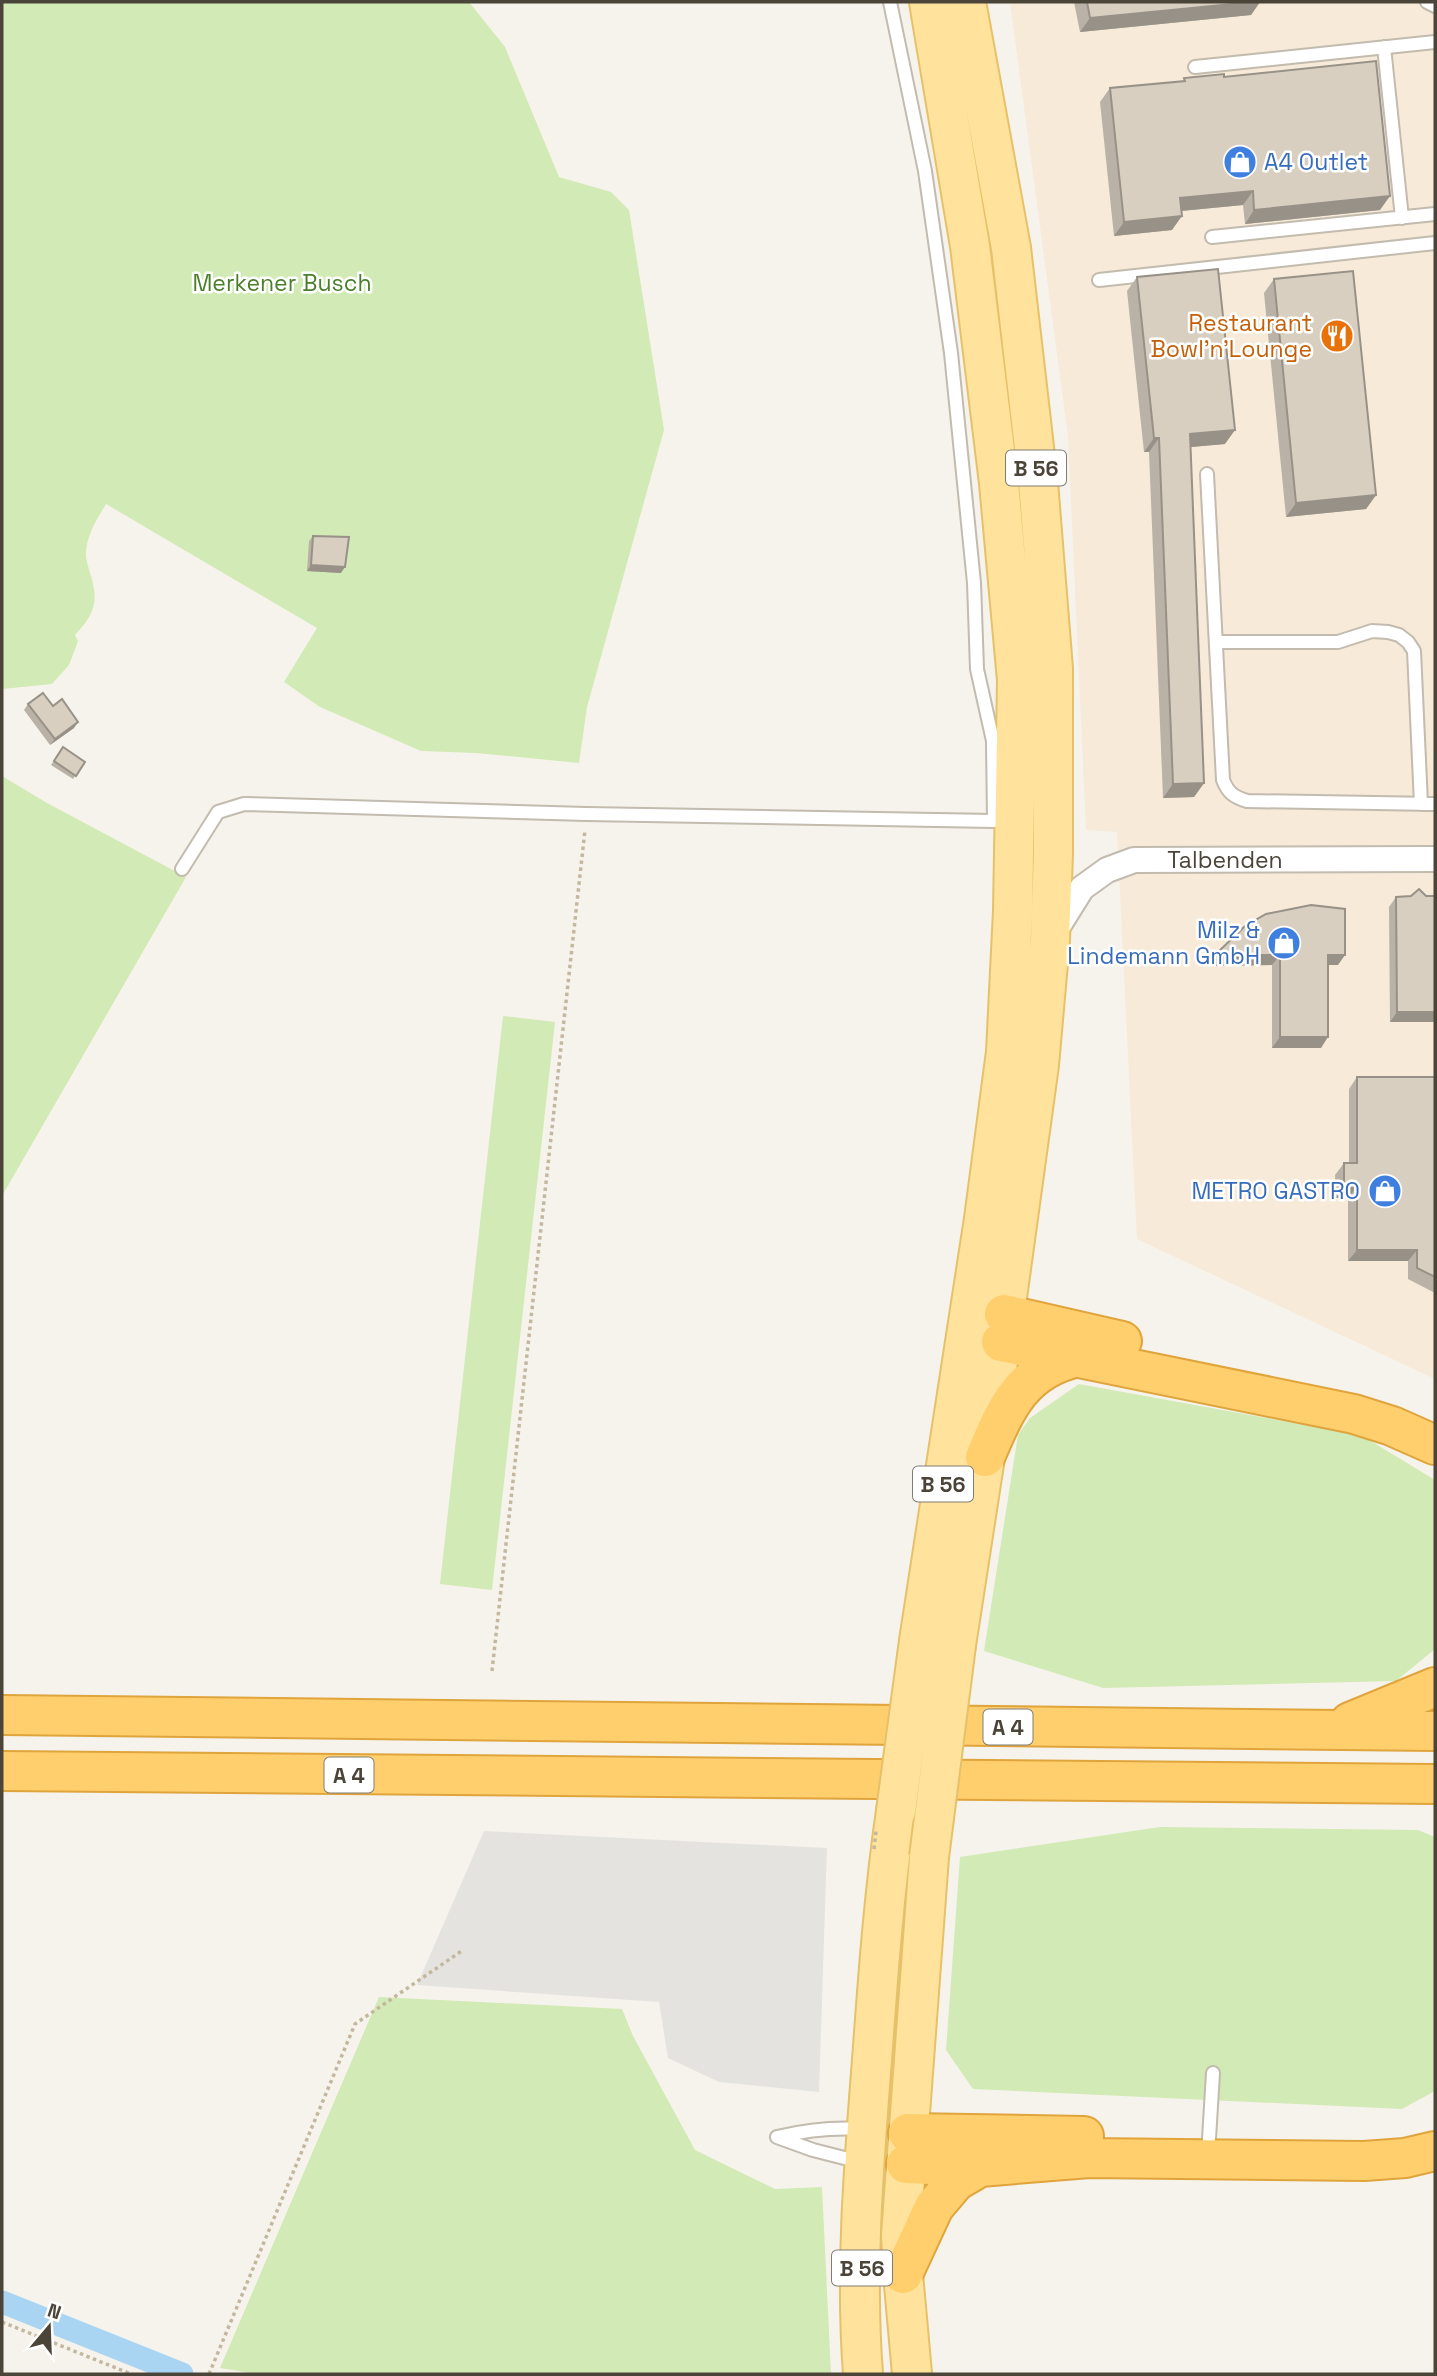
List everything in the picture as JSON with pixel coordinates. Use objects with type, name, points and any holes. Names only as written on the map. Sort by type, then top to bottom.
[{"type":"highway","points":[[991,1328],[1078,1357],[1353,1414],[1392,1426],[1435,1445]]},
{"type":"highway","points":[[991,1328],[1330,1392],[1422,1420]]},
{"type":"highway","points":[[985,1457],[1007,1407],[1021,1388],[1049,1367],[1078,1357]]},
{"type":"highway","points":[[1328,1730],[1435,1687]]},
{"type":"highway","name":"A 4","points":[[2,1715],[1435,1731]]},
{"type":"highway","name":"A 4","points":[[2,1771],[1435,1784]]},
{"type":"highway","name":"A 4","points":[[1273,1783],[1435,1811]]},
{"type":"highway","points":[[907,2148],[979,2167],[1208,2149],[1366,2142],[1435,2129]]},
{"type":"highway","points":[[907,2148],[1208,2149],[1364,2161],[1405,2158],[1435,2151]]},
{"type":"highway","points":[[902,2274],[934,2207],[956,2181],[979,2167]]},
{"type":"main road","name":"B 56","points":[[863,2374],[860,2337],[865,2146],[890,1853],[938,1643],[985,1457],[1013,911],[1017,680],[999,483],[970,246],[929,2]]},
{"type":"main road","name":"B 56","points":[[912,2374],[901,2235],[929,1857],[938,1643],[1039,1065],[1050,940],[1053,853],[1053,669],[1038,482],[1011,248],[966,2]]},
{"type":"main road","points":[[865,2146],[907,2148]]},
{"type":"street","name":"Talbenden","points":[[1050,940],[1082,888],[1107,870],[1134,860],[1435,859]]},
{"type":"lane","points":[[182,869],[218,812],[244,804],[586,814],[994,821],[993,741],[977,669],[974,583],[951,353],[925,171],[890,2]]},
{"type":"lane","points":[[1427,2],[1435,6]]},
{"type":"lane","points":[[1195,68],[1435,42]]},
{"type":"lane","points":[[1384,47],[1402,218]]},
{"type":"lane","points":[[1212,237],[1435,214]]},
{"type":"lane","points":[[1099,280],[1435,243]]},
{"type":"lane","points":[[1207,474],[1223,780],[1227,791],[1236,798],[1247,801],[1435,804]]},
{"type":"lane","points":[[1216,642],[1338,642],[1372,631],[1399,635],[1408,642],[1414,651],[1421,804]]},
{"type":"lane","points":[[1208,2149],[1213,2073]]},
{"type":"lane","points":[[835,2128],[865,2146],[823,2153],[777,2137],[803,2130],[835,2128]]},
{"type":"path","points":[[492,1671],[586,814]]},
{"type":"path","points":[[209,2374],[355,2024],[463,1950]]},
{"type":"path","points":[[2,2322],[131,2374]]},
{"type":"shaded area","points":[[1010,2],[1435,2],[1435,1379],[1137,1239],[1117,832],[1086,830],[1068,436]]},
{"type":"shaded area","points":[[484,1831],[827,1848],[819,2092],[719,2082],[668,2058],[659,2002],[417,1985]]},
{"type":"green space","name":"Merkener Busch","points":[[2,2],[469,2],[505,47],[559,177],[611,192],[629,210],[664,430],[587,707],[579,763],[476,753],[421,751],[320,707],[284,682],[317,628],[106,504],[86,547],[86,559],[95,594],[93,608],[87,621],[75,635],[78,641],[69,665],[52,684],[2,689]]},
{"type":"green space","points":[[2,776],[186,877],[2,1196]]},
{"type":"green space","points":[[503,1016],[555,1022],[492,1590],[440,1584]]},
{"type":"green space","points":[[1079,1384],[1361,1435],[1435,1480],[1435,1649],[1396,1681],[1103,1688],[984,1651],[1018,1435],[1030,1418]]},
{"type":"green space","points":[[1160,1827],[1418,1830],[1435,1837],[1435,2091],[1402,2109],[973,2089],[946,2050],[960,1857]]},
{"type":"green space","points":[[379,1997],[622,2009],[633,2036],[695,2150],[775,2189],[822,2187],[831,2374],[256,2374],[220,2368]]},
{"type":"building","points":[[1087,2],[1253,2],[1090,18]]},
{"type":"building","name":"A4 Outlet","points":[[1376,61],[1390,196],[1254,210],[1253,191],[1180,198],[1182,216],[1124,222],[1110,88],[1185,81],[1184,78],[1224,74],[1224,77]]},
{"type":"building","points":[[1218,269],[1235,430],[1190,434],[1204,783],[1173,784],[1159,438],[1154,438],[1137,277]]},
{"type":"building","points":[[1353,271],[1376,495],[1296,503],[1274,279]]},
{"type":"building","points":[[313,536],[349,537],[345,567],[311,565]]},
{"type":"building","points":[[43,693],[53,706],[62,699],[78,722],[55,739],[28,704]]},
{"type":"building","points":[[63,747],[85,762],[76,776],[54,761]]},
{"type":"building","points":[[1419,889],[1426,896],[1435,896],[1435,1012],[1397,1012],[1396,897],[1411,896]]},
{"type":"building","points":[[1311,905],[1345,909],[1345,955],[1328,955],[1328,1037],[1280,1037],[1280,955],[1215,955],[1245,926],[1266,914]]},
{"type":"building","name":"METRO GASTRO","points":[[1357,1077],[1435,1077],[1435,1277],[1417,1268],[1417,1250],[1357,1250],[1357,1186],[1344,1186],[1344,1163],[1357,1163]]},
{"type":"waterway","points":[[2,2302],[182,2374]]},
{"type":"place","name":"A4 Outlet","points":[[1240,162]]},
{"type":"place","name":"Restaurant Bowl'n'Lounge","points":[[1337,336]]},
{"type":"place","name":"Milz & Lindemann GmbH","points":[[1284,943]]},
{"type":"place","name":"METRO GASTRO","points":[[1385,1191]]}]
